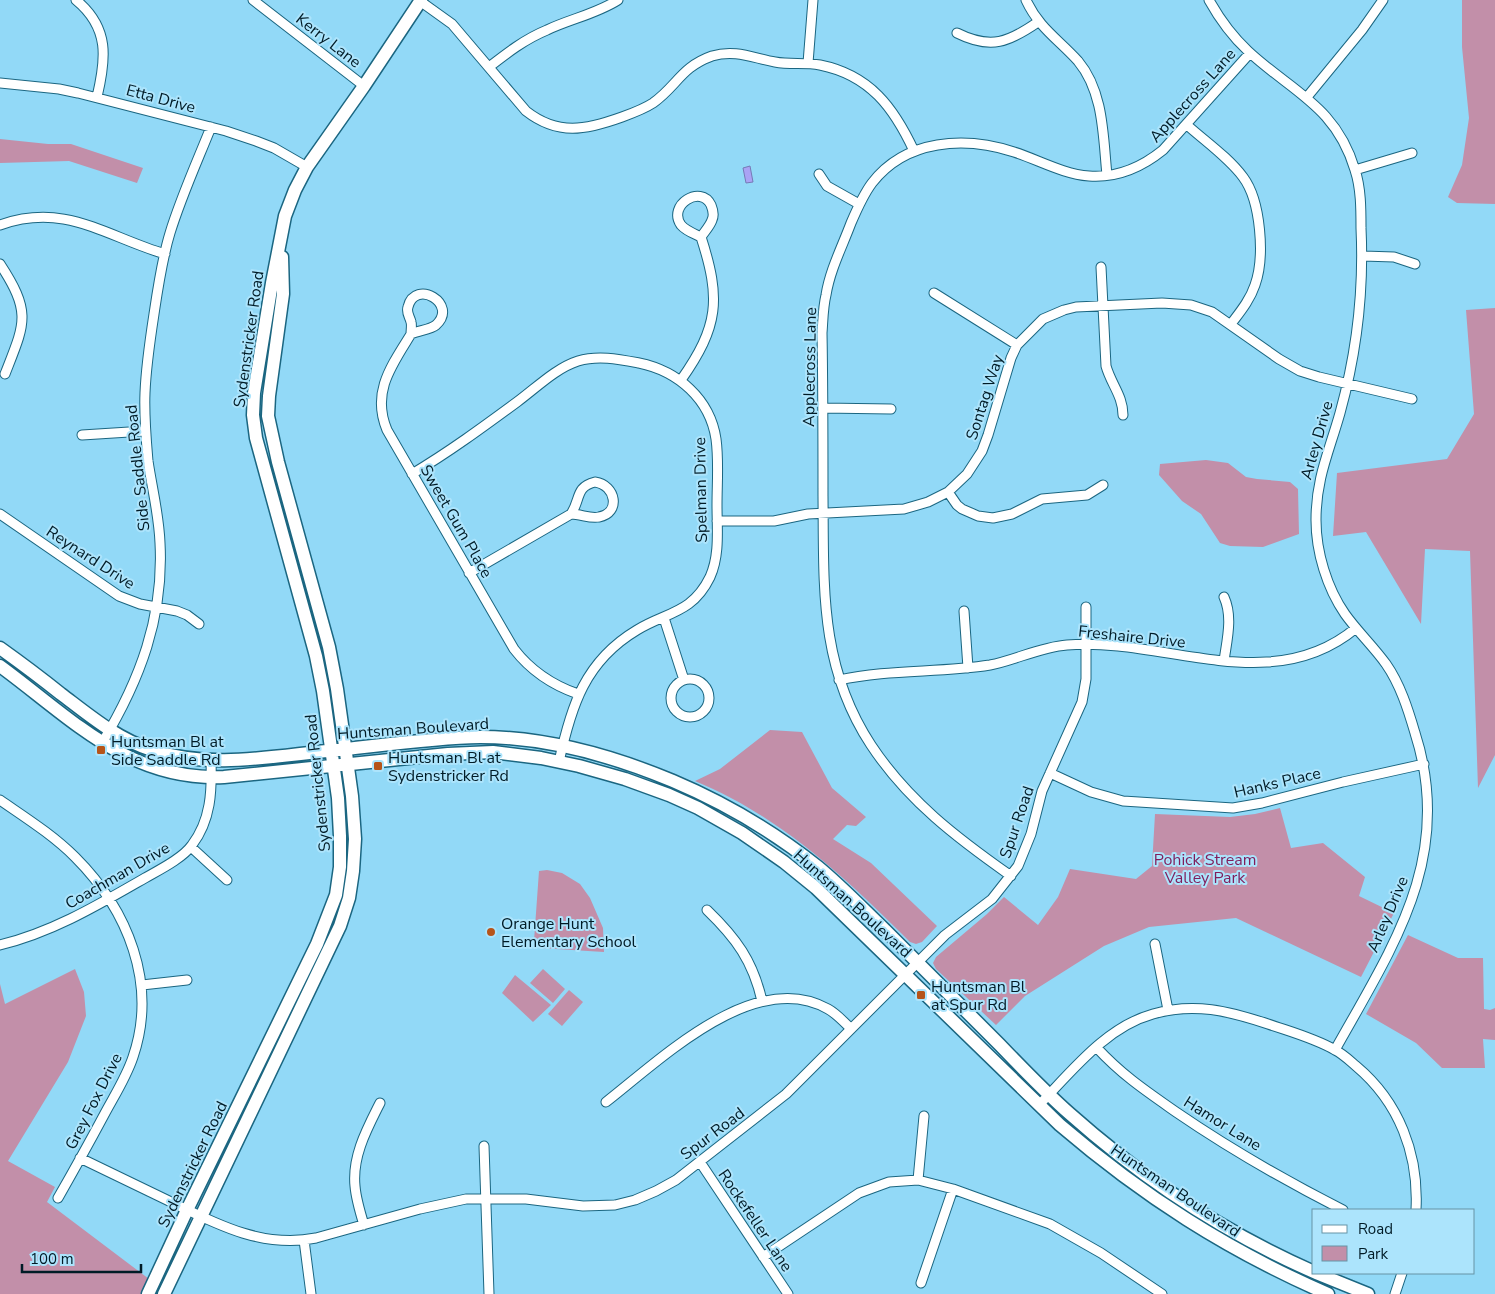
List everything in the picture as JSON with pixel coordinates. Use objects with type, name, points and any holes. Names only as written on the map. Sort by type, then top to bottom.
[{"type":"street","points":[[76,0],[94,21],[102,42],[103,69],[97,97]]},
{"type":"street","name":"Kerry Lane","points":[[253,0],[364,86]]},
{"type":"street","points":[[489,68],[530,38],[600,10],[618,0]]},
{"type":"street","points":[[808,63],[813,0]]},
{"type":"street","points":[[1026,0],[1038,22],[1079,62],[1090,79],[1098,106],[1107,175]]},
{"type":"street","name":"Arley Drive","points":[[1209,0],[1229,31],[1250,53],[1322,111],[1337,132],[1355,170],[1360,201],[1363,256],[1358,323],[1347,384],[1320,472],[1316,498],[1319,552],[1328,580],[1344,612],[1388,666],[1406,704],[1424,764],[1428,823],[1417,887],[1405,918],[1372,985],[1335,1050]]},
{"type":"street","points":[[1307,98],[1362,30],[1383,0]]},
{"type":"street","points":[[420,1],[452,24],[519,104],[532,116],[554,126],[577,129],[602,124],[646,107],[661,96],[687,69],[700,61],[712,56],[741,53],[777,62],[808,63],[845,73],[874,91],[896,115],[914,151]]},
{"type":"street","name":"Sydenstricker Road","points":[[148,1294],[300,980],[327,922],[336,895],[340,867],[340,836],[332,751],[316,656],[256,438],[253,416],[254,393],[285,216],[295,190],[307,167],[364,86],[420,1]]},
{"type":"street","points":[[957,33],[973,41],[997,42],[1016,36],[1038,22]]},
{"type":"street","name":"Applecross Lane","points":[[1011,876],[938,822],[895,778],[860,727],[839,680],[831,652],[826,618],[823,513],[822,332],[826,295],[834,266],[859,204],[867,190],[880,174],[897,160],[914,151],[945,143],[960,142],[988,145],[1014,152],[1073,174],[1091,176],[1128,171],[1148,161],[1163,150],[1250,53]]},
{"type":"street","name":"Etta Drive","points":[[0,83],[59,89],[211,127],[256,140],[307,167]]},
{"type":"street","points":[[1187,125],[1240,172],[1250,187],[1257,206],[1260,253],[1258,274],[1250,296],[1231,324]]},
{"type":"street","name":"Side Saddle Road","points":[[102,743],[130,694],[154,626],[160,580],[160,542],[145,431],[145,392],[148,354],[165,254],[173,225],[211,127]]},
{"type":"street","points":[[1355,170],[1412,153]]},
{"type":"street","points":[[819,174],[827,186],[859,204]]},
{"type":"street","points":[[681,380],[702,348],[713,309],[712,277],[702,237],[714,214],[709,202],[704,198],[694,196],[683,201],[680,205],[678,218],[682,226],[702,237]]},
{"type":"street","points":[[0,225],[28,218],[50,216],[86,225],[165,254]]},
{"type":"street","name":"Sydenstricker Road","points":[[164,1294],[340,926],[349,898],[353,871],[355,839],[348,764],[337,688],[329,647],[278,462],[268,416],[283,294],[281,237]]},
{"type":"street","points":[[1363,256],[1394,257],[1415,264]]},
{"type":"street","points":[[0,264],[14,287],[21,302],[23,313],[21,331],[5,374]]},
{"type":"street","points":[[1101,267],[1106,366],[1110,379],[1122,400],[1123,415]]},
{"type":"street","points":[[934,293],[1017,345]]},
{"type":"street","points":[[427,294],[434,297],[440,303],[443,311],[440,319],[435,326],[411,334],[411,322],[407,308],[410,300],[418,295],[427,294]]},
{"type":"street","name":"Sontag Way","points":[[717,521],[774,521],[802,514],[904,509],[928,502],[948,492],[967,474],[982,451],[1011,358],[1017,345],[1035,325],[1052,314],[1076,307],[1162,303],[1185,304],[1203,308],[1231,324],[1279,359],[1300,371],[1412,399]]},
{"type":"street","name":"Sweet Gum Place","points":[[411,334],[382,388],[382,417],[387,430],[506,637],[521,658],[541,676],[558,686],[578,694]]},
{"type":"street","name":"Spelman Drive","points":[[412,474],[459,445],[553,375],[576,362],[601,357],[626,360],[658,368],[681,380],[700,400],[708,413],[714,429],[717,452],[716,556],[710,578],[694,599],[677,612],[637,630],[611,649],[588,677],[578,694],[571,714],[559,762]]},
{"type":"street","points":[[823,408],[891,409]]},
{"type":"street","points":[[82,435],[145,431]]},
{"type":"street","points":[[469,573],[571,514],[577,505],[580,491],[589,484],[600,483],[609,488],[612,493],[614,500],[612,508],[606,515],[594,518],[583,514],[571,514]]},
{"type":"street","points":[[948,492],[957,506],[962,509],[978,516],[993,518],[1012,514],[1042,499],[1087,495],[1103,485]]},
{"type":"street","name":"Reynard Drive","points":[[0,514],[119,596],[140,604],[177,611],[187,615],[198,624]]},
{"type":"street","points":[[1224,597],[1230,617],[1224,660]]},
{"type":"street","name":"Spur Road","points":[[80,1158],[200,1216],[246,1235],[269,1239],[304,1240],[444,1203],[466,1199],[526,1199],[583,1206],[615,1204],[635,1200],[656,1191],[700,1162],[786,1094],[917,962],[945,935],[992,899],[1011,876],[1025,852],[1039,800],[1082,702],[1086,679],[1086,607]]},
{"type":"street","points":[[964,611],[968,668]]},
{"type":"street","points":[[664,618],[684,680]]},
{"type":"street","name":"Freshaire Drive","points":[[839,680],[862,675],[968,668],[996,664],[1052,647],[1086,644],[1107,645],[1251,664],[1274,662],[1295,658],[1334,644],[1356,628]]},
{"type":"street","name":"Huntsman Boulevard","points":[[0,648],[124,739],[153,751],[193,760],[211,761],[476,737],[511,739],[562,747],[607,758],[659,775],[704,795],[770,832],[819,868],[917,962],[1049,1095],[1104,1144],[1205,1215],[1256,1244],[1312,1271]]},
{"type":"street","name":"Huntsman Boulevard","points":[[0,666],[118,753],[154,768],[173,773],[212,778],[476,752],[510,754],[603,772],[646,786],[698,808],[742,833],[784,862],[816,888],[1039,1105],[1095,1155],[1143,1192],[1197,1227],[1249,1257],[1328,1294]]},
{"type":"street","points":[[695,679],[700,681],[709,694],[708,705],[702,714],[697,717],[691,718],[681,715],[676,712],[671,702],[672,691],[675,686],[684,680],[695,679]]},
{"type":"street","name":"Coachman Drive","points":[[0,946],[60,925],[165,866],[191,847],[206,819],[210,805],[211,761]]},
{"type":"street","name":"Hanks Place","points":[[1050,773],[1091,792],[1123,801],[1233,808],[1262,804],[1343,782],[1424,764]]},
{"type":"street","name":"Grey Fox Drive","points":[[0,800],[34,823],[75,856],[98,884],[117,913],[128,937],[137,961],[142,986],[141,1024],[132,1058],[121,1084],[58,1198]]},
{"type":"street","points":[[191,847],[227,880]]},
{"type":"street","points":[[707,910],[728,930],[746,956],[758,984],[762,1001]]},
{"type":"street","points":[[1155,944],[1168,1010]]},
{"type":"street","points":[[142,986],[187,980]]},
{"type":"street","points":[[606,1102],[704,1027],[735,1011],[762,1001],[788,998],[812,1002],[829,1009],[851,1029]]},
{"type":"street","points":[[1039,1105],[1080,1062],[1124,1026],[1144,1017],[1168,1010],[1192,1008],[1226,1011],[1300,1035],[1335,1050],[1375,1084],[1398,1117],[1408,1142],[1415,1168],[1416,1209]]},
{"type":"street","name":"Hamor Lane","points":[[1097,1048],[1123,1074],[1191,1122],[1241,1154],[1341,1209]]},
{"type":"street","points":[[364,1225],[355,1186],[356,1167],[362,1140],[380,1104]]},
{"type":"street","points":[[918,1180],[924,1116]]},
{"type":"street","points":[[484,1146],[488,1294]]},
{"type":"street","name":"Rockefeller Lane","points":[[700,1162],[788,1294]]},
{"type":"street","points":[[763,1257],[859,1193],[889,1182],[918,1180],[953,1189],[1023,1213],[1066,1232],[1162,1294]]},
{"type":"street","points":[[921,1283],[953,1189]]},
{"type":"street","points":[[304,1240],[311,1294]]},
{"type":"street","name":"Huntsman Boulevard","points":[[1320,1274],[1368,1294]]},
{"type":"street","points":[[1395,1294],[1402,1274]]},
{"type":"green space","points":[[1462,0],[1495,0],[1495,204],[1457,203],[1448,197],[1462,165],[1469,118],[1462,47]]},
{"type":"green space","points":[[0,139],[48,144],[71,144],[143,168],[137,183],[69,161],[0,163]]},
{"type":"green space","points":[[1495,308],[1495,755],[1478,788],[1470,551],[1425,549],[1421,624],[1366,532],[1333,536],[1337,473],[1447,459],[1474,414],[1466,310]]},
{"type":"green space","points":[[1206,460],[1228,463],[1246,477],[1290,482],[1298,489],[1299,534],[1263,547],[1230,546],[1220,543],[1201,514],[1182,501],[1159,475],[1160,464]]},
{"type":"green space","points":[[770,730],[802,732],[832,788],[866,817],[856,826],[847,825],[833,839],[871,863],[937,926],[922,942],[916,944],[910,942],[836,872],[784,830],[726,795],[695,781],[720,769]]},
{"type":"green space","name":"Pohick Stream Valley Park","points":[[1280,808],[1291,848],[1323,843],[1365,877],[1359,896],[1394,913],[1361,977],[1236,918],[1149,927],[1104,946],[1025,996],[996,1025],[936,969],[933,963],[936,957],[1004,897],[1038,925],[1058,897],[1070,869],[1136,879],[1152,866],[1155,814],[1230,817]]},
{"type":"green space","points":[[547,870],[562,873],[580,884],[590,898],[603,928],[604,952],[540,948],[534,941],[539,871]]},
{"type":"green space","points":[[1408,935],[1458,958],[1483,958],[1484,1009],[1490,1010],[1495,1008],[1495,1040],[1483,1039],[1485,1068],[1442,1068],[1416,1043],[1366,1014]]},
{"type":"green space","points":[[75,969],[84,992],[86,1016],[68,1062],[8,1161],[55,1187],[47,1202],[149,1279],[142,1294],[0,1294],[0,984],[5,1004]]},
{"type":"green space","points":[[543,969],[565,989],[553,1003],[530,983]]},
{"type":"green space","points":[[515,975],[551,1005],[533,1022],[502,993]]},
{"type":"green space","points":[[569,990],[583,1002],[562,1026],[548,1014]]},
{"type":"shaded area","points":[[750,166],[753,182],[746,183],[743,168]]},
{"type":"place","name":"Huntsman Bl at Side Saddle Rd","points":[[101,750]]},
{"type":"place","name":"Huntsman Bl at Sydenstricker Rd","points":[[378,766]]},
{"type":"place","name":"Orange Hunt Elementary School","points":[[491,932]]},
{"type":"place","name":"Huntsman Bl at Spur Rd","points":[[921,995]]}]
